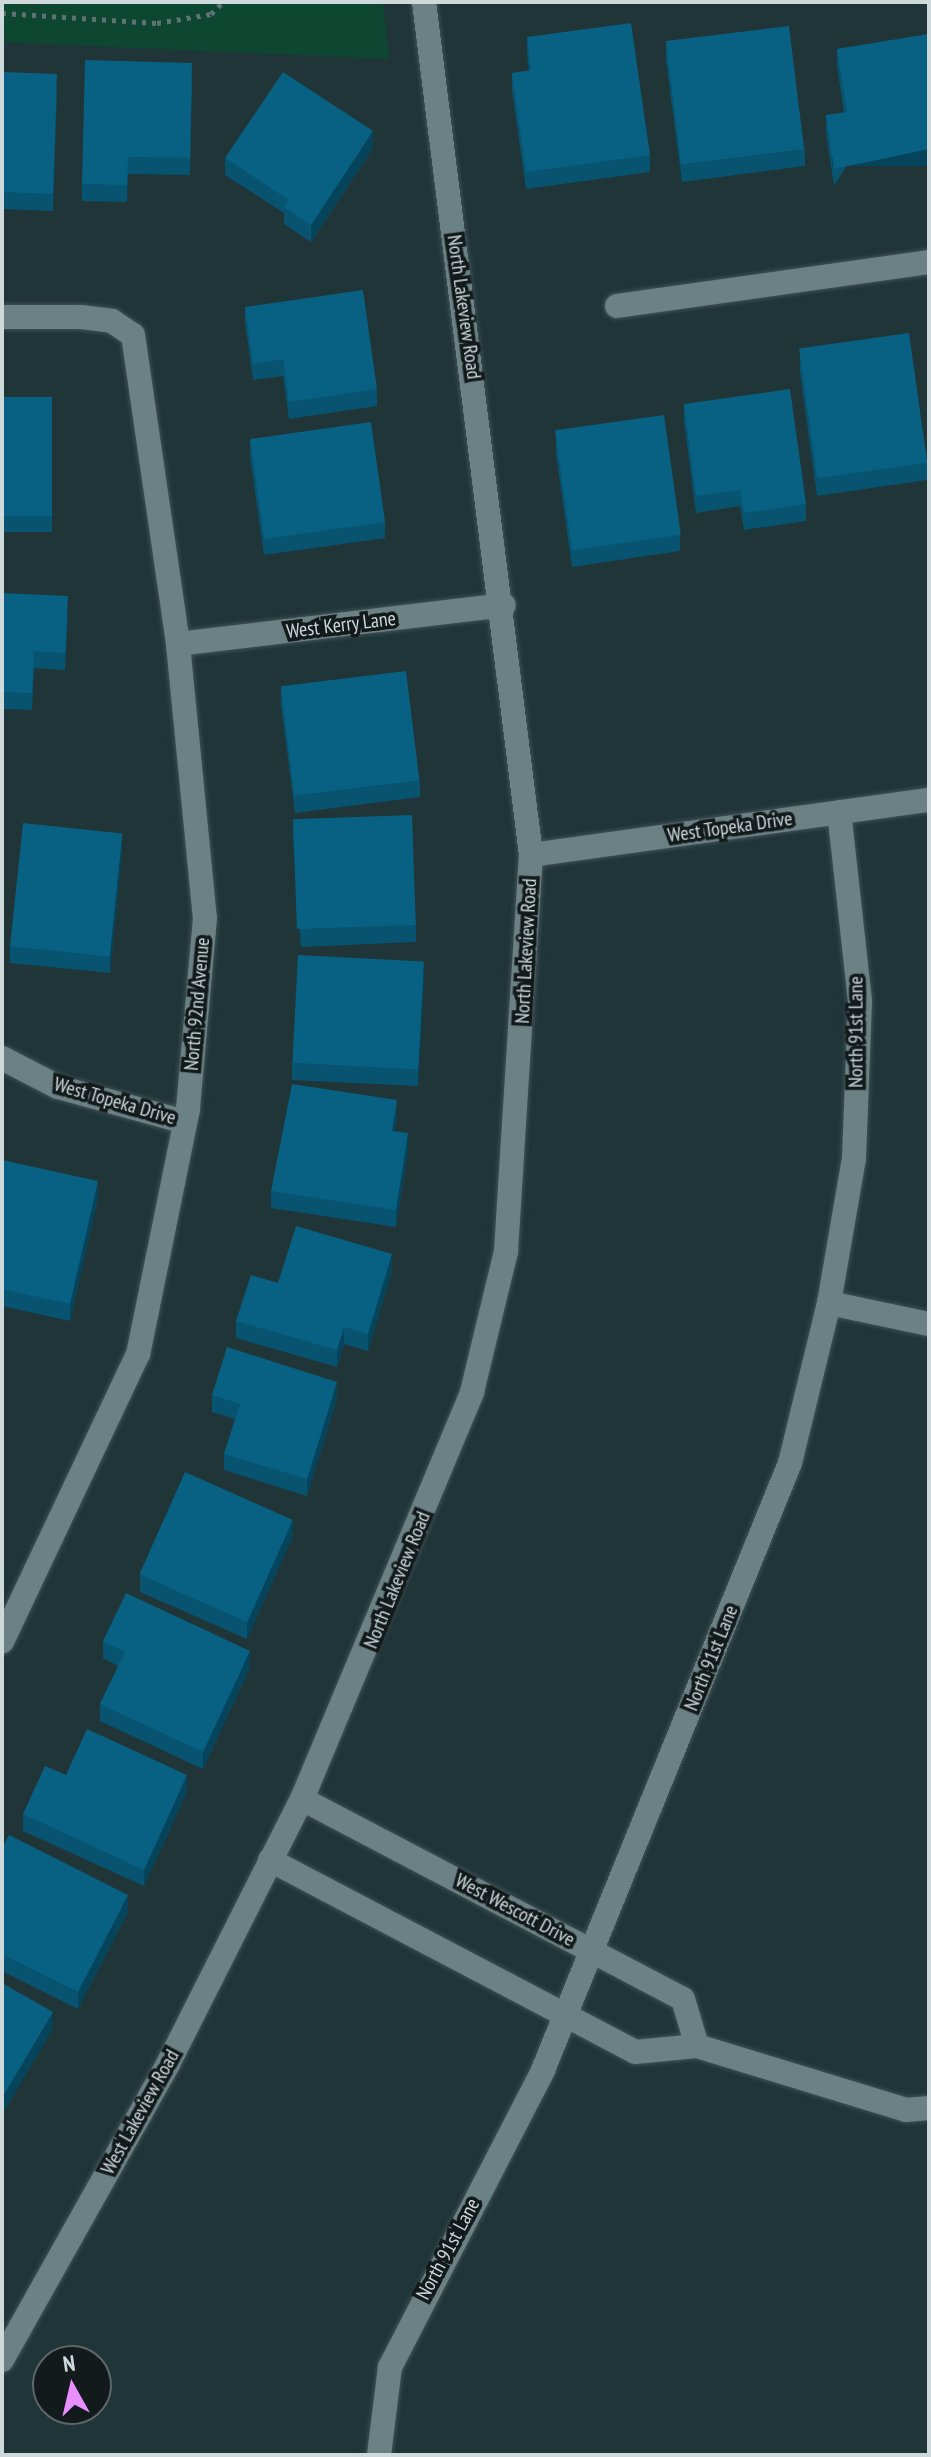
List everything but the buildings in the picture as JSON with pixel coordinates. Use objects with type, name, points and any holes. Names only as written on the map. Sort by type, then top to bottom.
[{"type":"street","name":"North Lakeview Road","points":[[270,1860],[302,1799],[466,1407],[489,1321],[517,1163],[531,855],[504,605],[424,2]]},
{"type":"street","points":[[617,306],[929,262]]},
{"type":"street","name":"North 92nd Avenue","points":[[2,317],[81,317],[112,321],[133,335],[178,644],[205,918],[185,1122],[138,1354],[2,1642]]},
{"type":"street","name":"West Kerry Lane","points":[[178,644],[504,605]]},
{"type":"street","name":"West Topeka Drive","points":[[531,855],[929,800]]},
{"type":"street","name":"North 91st Lane","points":[[379,2455],[390,2367],[565,2015],[790,1463],[829,1303],[854,1158],[860,1001],[839,812]]},
{"type":"street","name":"West Topeka Drive","points":[[2,1058],[58,1087],[185,1122]]},
{"type":"street","points":[[829,1303],[929,1324]]},
{"type":"street","name":"West Wescott Drive","points":[[302,1799],[683,1999],[697,2046]]},
{"type":"street","points":[[270,1860],[635,2052],[697,2046],[906,2110],[929,2108]]},
{"type":"street","name":"West Lakeview Road","points":[[5,2349],[168,2064],[270,1860]]},
{"type":"path","points":[[2,13],[157,23],[211,14],[223,2]]},
{"type":"green space","points":[[2,2],[383,2],[389,59],[2,42]]}]
